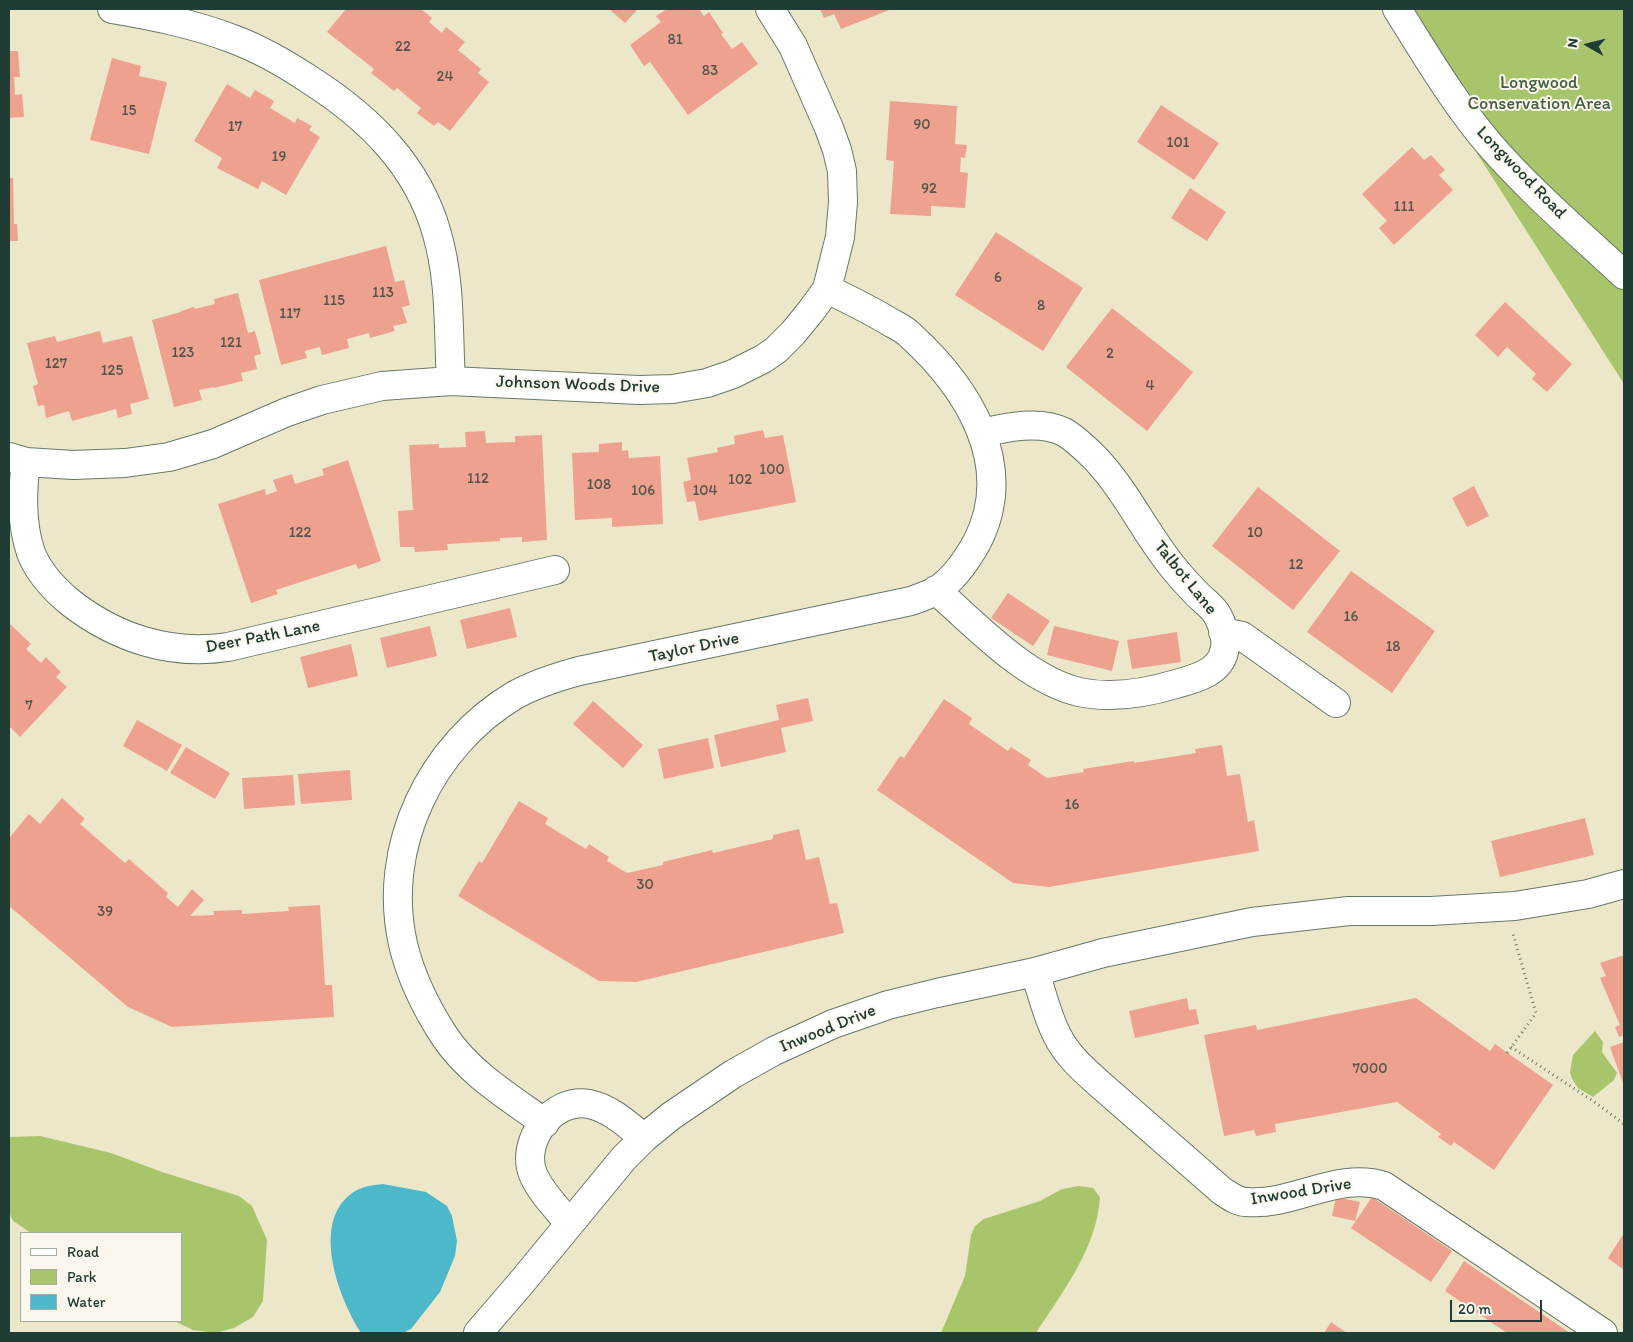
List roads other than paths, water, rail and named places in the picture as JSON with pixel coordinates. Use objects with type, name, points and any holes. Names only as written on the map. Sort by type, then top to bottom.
[{"type":"street","points":[[112,9],[191,25],[235,40],[267,55],[297,71],[341,101],[372,126],[392,147],[416,182],[429,210],[437,234],[448,288],[451,381]]},
{"type":"street","name":"Johnson Woods Drive","points":[[17,460],[72,466],[169,457],[212,444],[287,412],[322,400],[382,386],[451,381],[640,390],[673,389],[707,383],[733,374],[763,359],[776,350],[793,333],[812,311],[826,289],[836,255],[843,202],[842,171],[829,128],[793,46],[770,9]]},
{"type":"street","name":"Longwood Road","points":[[1397,9],[1462,110],[1490,145],[1624,275]]},
{"type":"street","name":"Taylor Drive","points":[[545,1123],[489,1082],[457,1053],[425,1005],[409,965],[400,923],[400,863],[413,819],[424,791],[448,753],[479,720],[516,695],[557,677],[578,671],[911,602],[936,590],[957,572],[973,550],[985,524],[991,484],[989,456],[982,433],[968,405],[950,377],[907,332],[878,314],[826,289]]},
{"type":"street","name":"Talbot Lane","points":[[936,590],[1005,652],[1044,678],[1090,694],[1117,695],[1160,689],[1201,677],[1216,666],[1224,652],[1225,638],[1216,613],[1172,566],[1109,473],[1087,449],[1072,437],[1054,428],[1015,427],[982,433]]},
{"type":"street","name":"Deer Path Lane","points":[[17,460],[23,521],[32,553],[47,579],[67,599],[105,626],[134,638],[164,646],[195,650],[212,650],[228,647],[555,570]]},
{"type":"street","points":[[1223,632],[1242,636],[1336,703]]},
{"type":"street","name":"Inwood Drive","points":[[478,1333],[624,1158],[644,1138],[671,1116],[733,1074],[774,1051],[824,1027],[888,1005],[1035,972],[1103,953],[1229,926],[1280,918],[1349,912],[1431,911],[1505,907],[1588,894],[1624,884]]},
{"type":"street","name":"Inwood Drive","points":[[1035,972],[1057,1035],[1070,1054],[1084,1070],[1222,1192],[1234,1199],[1246,1202],[1263,1202],[1347,1183],[1366,1183],[1384,1186],[1603,1333]]},
{"type":"street","points":[[569,1223],[541,1189],[530,1164],[533,1141],[545,1123],[565,1106],[581,1103],[608,1112],[644,1138]]},
{"type":"water","points":[[383,1184],[426,1192],[447,1206],[452,1216],[457,1241],[455,1256],[440,1292],[411,1329],[403,1333],[361,1333],[344,1300],[337,1279],[332,1258],[331,1238],[334,1219],[342,1202],[357,1190]]},
{"type":"park label","name":"Longwood Conservation Area","points":[[1539,94]]}]
